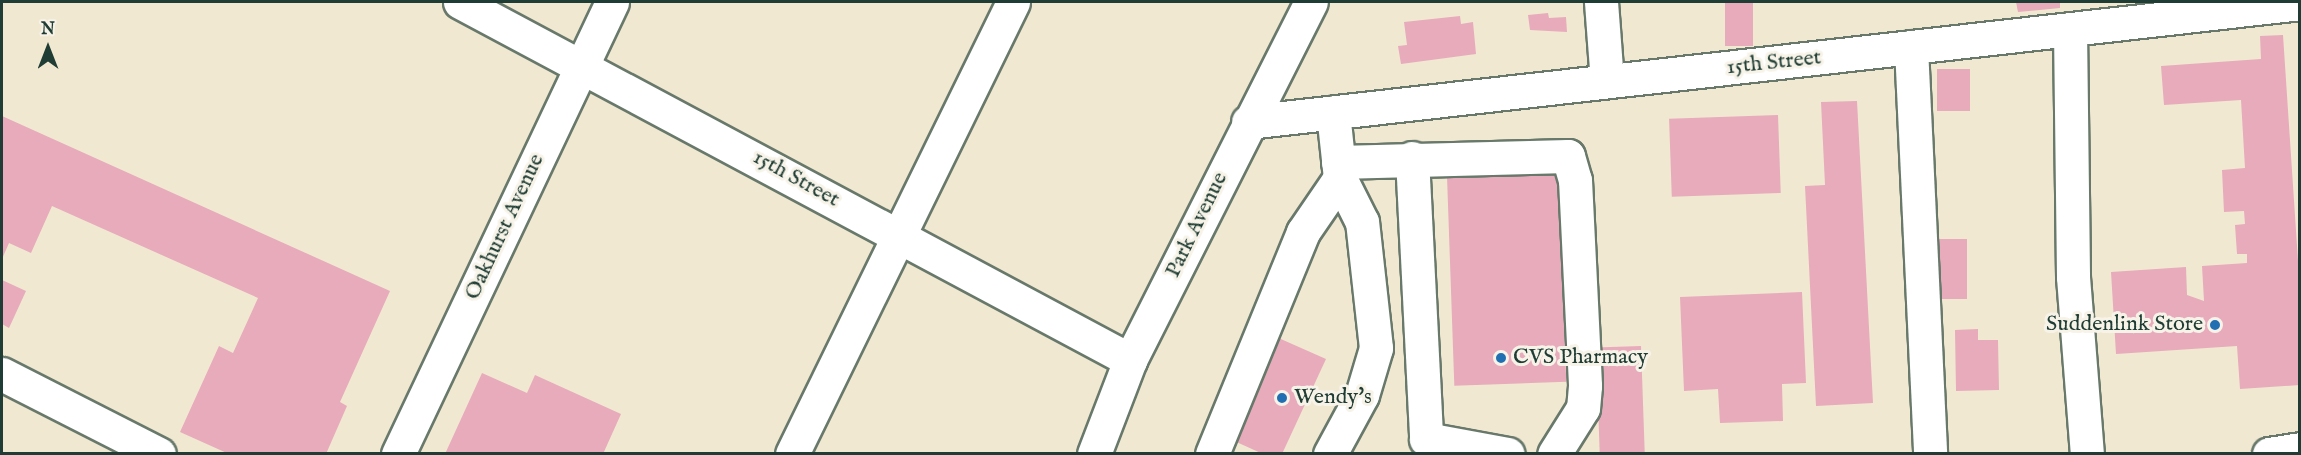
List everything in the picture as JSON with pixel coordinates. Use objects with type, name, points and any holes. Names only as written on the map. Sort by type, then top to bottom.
[{"type":"street","name":"15th Street","points":[[460,2],[582,63],[1130,360]]},
{"type":"street","name":"Oakhurst Avenue","points":[[398,453],[612,2]]},
{"type":"street","points":[[792,453],[1013,2]]},
{"type":"street","name":"Park Avenue","points":[[1094,453],[1130,360],[1248,122],[1311,2]]},
{"type":"street","points":[[1601,2],[1607,81]]},
{"type":"street","name":"15th Street","points":[[1248,122],[2300,3]]},
{"type":"street","points":[[2070,29],[2073,277],[2087,453]]},
{"type":"street","points":[[1911,47],[1930,453]]},
{"type":"street","points":[[1330,453],[1362,395],[1376,348],[1362,222],[1339,170],[1333,112]]},
{"type":"street","points":[[1339,170],[1412,158],[1568,156],[1575,180],[1585,386],[1582,408],[1554,453]]},
{"type":"street","points":[[1412,158],[1422,446],[1508,453]]},
{"type":"street","points":[[1212,453],[1303,232],[1339,170]]},
{"type":"street","points":[[2,374],[159,453]]},
{"type":"street","points":[[2269,453],[2300,450]]},
{"type":"building","points":[[1725,2],[1753,2],[1753,46],[1725,46]]},
{"type":"building","points":[[2016,2],[2060,2],[2060,8],[2018,12]]},
{"type":"building","points":[[1548,13],[1549,18],[1566,17],[1567,32],[1530,30],[1528,15]]},
{"type":"building","points":[[1460,16],[1461,24],[1473,22],[1476,54],[1401,64],[1398,46],[1407,45],[1404,22]]},
{"type":"building","points":[[2283,35],[2300,291],[2300,385],[2240,389],[2237,346],[2116,354],[2111,272],[2186,267],[2187,295],[2204,301],[2202,266],[2247,263],[2247,254],[2237,254],[2235,225],[2245,224],[2244,211],[2224,212],[2222,170],[2245,168],[2241,100],[2164,105],[2161,66],[2261,59],[2260,36]]},
{"type":"building","points":[[1937,69],[1970,69],[1970,111],[1937,111]]},
{"type":"building","points":[[1857,101],[1873,403],[1816,406],[1805,186],[1825,185],[1821,102]]},
{"type":"building","points":[[1778,115],[1781,193],[1672,197],[1669,119]]},
{"type":"building","points":[[2,116],[390,291],[340,402],[347,406],[326,454],[229,454],[180,432],[219,346],[233,353],[258,298],[52,206],[31,253],[9,243],[2,259]]},
{"type":"building","points":[[1559,174],[1566,382],[1454,386],[1447,178]]},
{"type":"building","points":[[1939,239],[1967,239],[1967,299],[1939,299]]},
{"type":"building","points":[[2,280],[26,291],[9,328],[2,324]]},
{"type":"building","points":[[1802,292],[1806,383],[1782,384],[1783,421],[1720,423],[1718,389],[1684,391],[1680,297]]},
{"type":"building","points":[[1978,329],[1978,340],[1998,340],[1999,390],[1956,391],[1955,330]]},
{"type":"building","points":[[1274,336],[1326,359],[1282,454],[1263,454],[1232,440]]},
{"type":"building","points":[[1641,346],[1645,454],[1600,454],[1596,348]]},
{"type":"building","points":[[482,373],[527,393],[535,375],[621,414],[603,454],[445,454]]},
{"type":"place","name":"Suddenlink Store","points":[[2215,325]]},
{"type":"place","name":"CVS Pharmacy","points":[[1501,358]]},
{"type":"place","name":"Wendy's","points":[[1282,398]]}]
